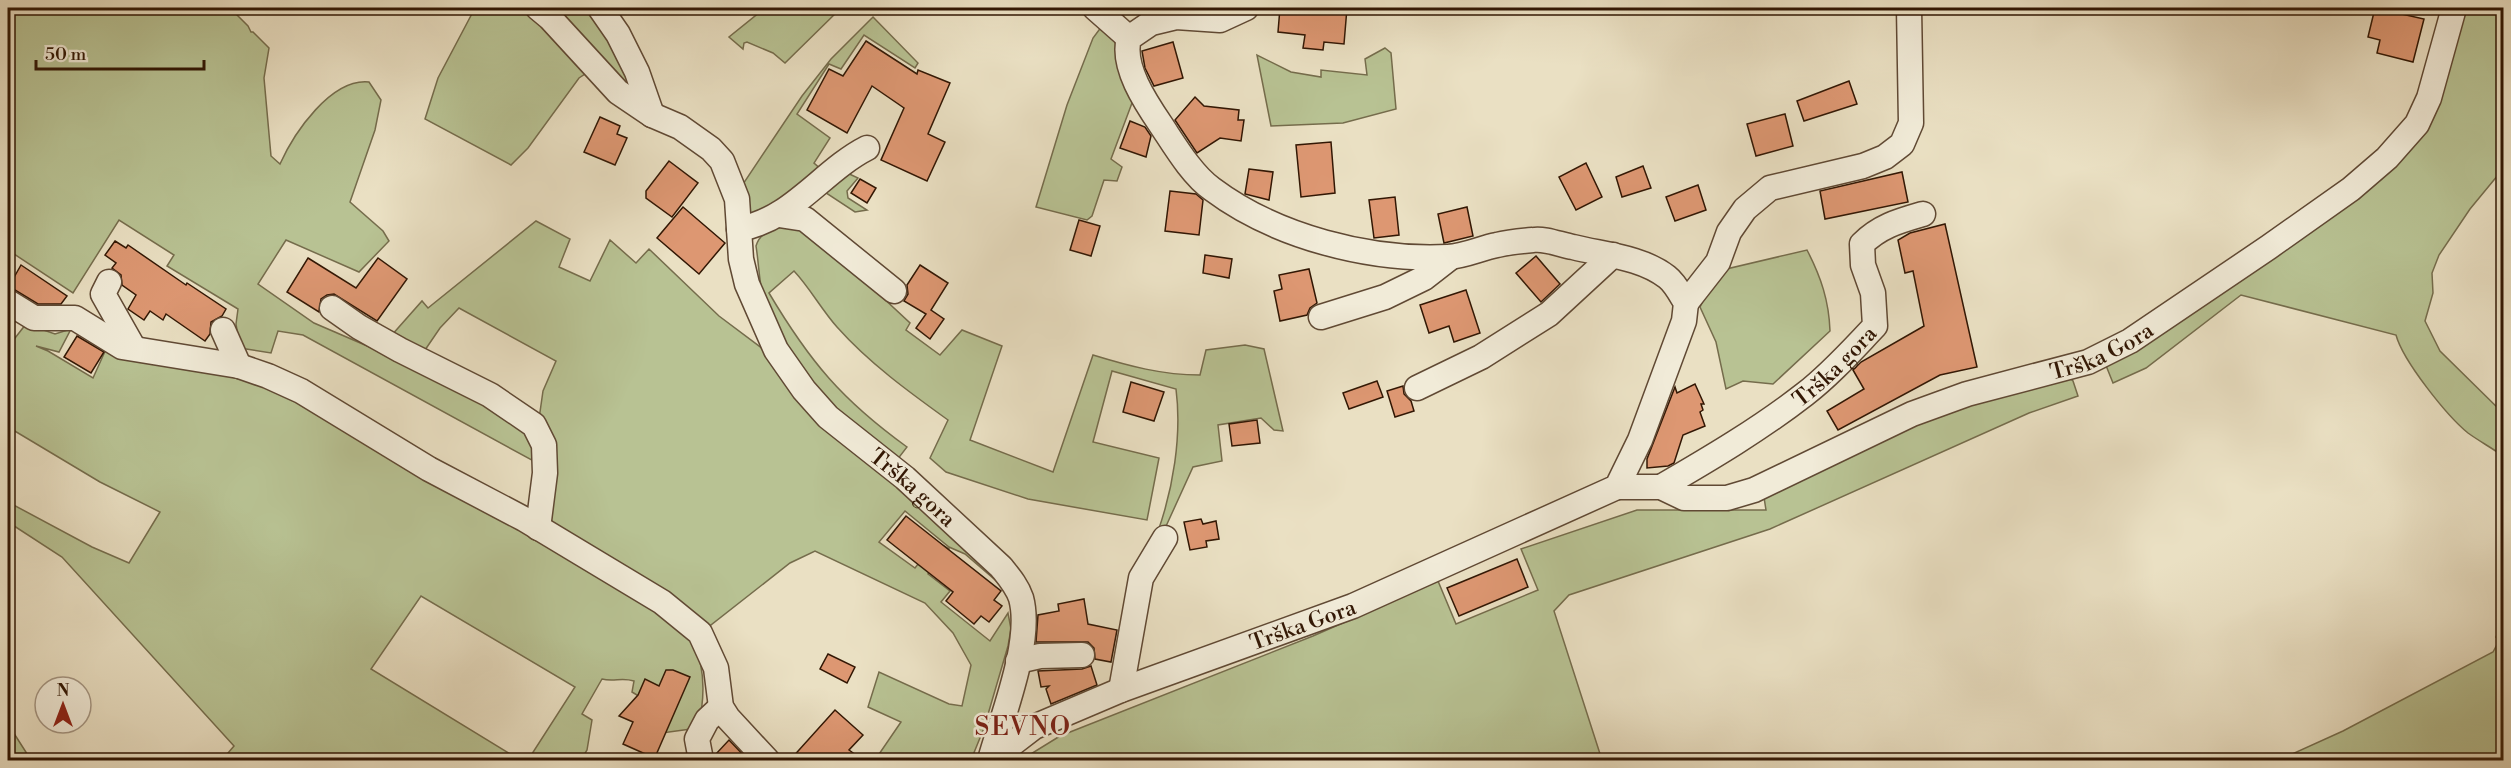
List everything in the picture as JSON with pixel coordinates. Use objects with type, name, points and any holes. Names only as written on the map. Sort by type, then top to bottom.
[{"type":"street","name":"Trška gora","points":[[538,8],[618,92],[652,115],[680,127],[711,149],[722,161],[737,199],[741,259],[755,308],[776,350],[804,390],[828,417],[905,478],[1001,567],[1014,582],[1023,613],[1023,631],[1018,661],[990,760]]},
{"type":"street","points":[[600,8],[618,34],[652,115]]},
{"type":"street","points":[[1095,8],[1129,38]]},
{"type":"street","points":[[1246,8],[1220,20],[1176,17],[1151,23],[1129,38],[1126,48],[1147,105],[1179,152],[1211,188],[1245,209],[1292,232],[1345,247],[1395,256],[1450,257],[1498,244],[1537,239],[1613,255],[1649,266],[1669,278],[1686,303]]},
{"type":"street","points":[[1617,487],[1640,440],[1684,321],[1686,303],[1718,262],[1729,232],[1739,216],[1770,188],[1863,166],[1886,157],[1902,144],[1911,123],[1909,8]]},
{"type":"street","name":"Trška Gora","points":[[990,760],[1034,727],[1121,690],[1353,606],[1617,487],[1661,488],[1684,498],[1727,498],[1754,490],[1912,414],[1966,394],[2088,362],[2130,341],[2351,189],[2386,158],[2417,124],[2429,98],[2454,8]]},
{"type":"street","points":[[739,229],[754,226],[779,214],[847,158],[867,148]]},
{"type":"street","points":[[779,214],[805,219],[894,291]]},
{"type":"street","name":"Trška gora","points":[[1661,488],[1720,453],[1807,393],[1841,362],[1875,326],[1873,293],[1863,265],[1862,244],[1883,227],[1923,214]]},
{"type":"street","points":[[1417,388],[1481,357],[1549,314],[1613,255]]},
{"type":"street","points":[[1321,317],[1386,297],[1424,278],[1450,257]]},
{"type":"street","points":[[110,282],[103,294],[133,347]]},
{"type":"street","points":[[8,302],[34,318],[75,318],[122,346],[239,366],[301,391],[429,469],[538,528],[662,602],[700,633],[716,668],[721,707],[728,718],[767,760]]},
{"type":"street","points":[[332,308],[359,327],[400,350],[489,395],[534,425],[544,445],[545,473],[538,528]]},
{"type":"street","points":[[223,330],[239,366]]},
{"type":"street","points":[[1121,690],[1141,578],[1165,538]]},
{"type":"street","points":[[1018,661],[1040,657],[1082,655]]},
{"type":"street","points":[[701,760],[697,739],[708,720],[721,707]]},
{"type":"green space","points":[[8,8],[230,8],[269,48],[264,78],[271,156],[280,164],[304,123],[328,98],[355,83],[369,82],[381,100],[375,130],[350,202],[383,231],[389,241],[359,272],[286,240],[258,284],[314,323],[460,386],[536,440],[539,464],[303,335],[278,331],[271,353],[240,348],[236,324],[238,309],[167,266],[174,255],[119,220],[73,293],[8,250],[8,109],[12,102]]},
{"type":"green space","points":[[475,8],[529,8],[588,72],[579,78],[528,148],[511,165],[425,119],[438,78]]},
{"type":"green space","points":[[558,8],[588,8],[609,32],[641,95],[596,62],[553,13]]},
{"type":"green space","points":[[765,8],[841,8],[785,63],[773,53],[747,42],[744,43],[743,49],[729,37]]},
{"type":"green space","points":[[2459,8],[2503,8],[2503,169],[2470,209],[2439,255],[2432,273],[2433,293],[2425,321],[2440,351],[2503,413],[2503,456],[2468,433],[2449,414],[2416,373],[2396,335],[2241,295],[2146,368],[2113,383],[2105,363],[2399,151]]},
{"type":"green space","points":[[873,17],[918,63],[915,68],[864,35],[841,69],[829,64],[797,114],[830,138],[814,163],[824,172],[752,221],[741,187],[802,96],[831,59]]},
{"type":"green space","points":[[1102,26],[1112,31],[1135,95],[1111,159],[1122,167],[1117,181],[1104,180],[1092,216],[1087,220],[1036,207],[1067,105],[1093,38]]},
{"type":"green space","points":[[1385,48],[1391,53],[1396,109],[1343,123],[1271,126],[1257,55],[1291,72],[1321,77],[1321,70],[1367,75],[1365,59]]},
{"type":"green space","points":[[843,171],[858,178],[847,191],[848,198],[867,210],[855,212],[820,189]]},
{"type":"green space","points":[[536,221],[570,239],[559,267],[590,281],[610,240],[636,263],[649,249],[719,316],[771,355],[950,529],[1008,591],[965,554],[949,547],[905,511],[879,542],[915,568],[936,541],[949,549],[928,574],[950,591],[941,602],[990,641],[1008,613],[1011,629],[1008,646],[984,728],[971,760],[875,760],[901,722],[868,707],[879,672],[949,704],[962,706],[971,665],[953,633],[925,603],[815,551],[790,563],[707,628],[549,522],[539,419],[543,391],[556,361],[459,308],[440,328],[425,350],[391,336],[422,301],[428,308]]},
{"type":"green space","points":[[782,226],[797,226],[851,268],[910,323],[906,330],[940,355],[962,330],[1002,346],[970,440],[1053,472],[1093,355],[1146,369],[1200,375],[1206,350],[1245,345],[1264,349],[1283,431],[1274,430],[1261,418],[1218,425],[1222,461],[1193,467],[1162,535],[1157,534],[1168,499],[1175,463],[1178,425],[1176,389],[1112,371],[1093,442],[1159,458],[1147,520],[1028,499],[946,472],[930,458],[948,420],[862,353],[831,320],[794,271],[769,293],[799,340],[829,378],[864,413],[907,447],[894,464],[818,390],[786,348],[773,325],[762,294],[756,246],[763,235]]},
{"type":"green space","points":[[1807,250],[1823,289],[1830,331],[1773,384],[1743,381],[1726,389],[1716,342],[1700,307],[1718,271]]},
{"type":"green space","points":[[26,324],[55,334],[71,329],[59,352],[36,346],[93,378],[107,347],[233,371],[281,389],[667,613],[689,637],[701,665],[702,708],[698,728],[662,733],[652,704],[632,692],[634,681],[602,679],[582,714],[592,720],[587,750],[581,760],[528,760],[575,687],[421,596],[371,669],[520,760],[222,760],[234,746],[62,557],[8,522],[8,502],[92,547],[129,563],[160,512],[100,482],[8,427],[8,347]]},
{"type":"green space","points":[[2067,375],[2073,381],[2078,396],[2029,413],[1770,529],[1569,595],[1554,611],[1602,760],[1021,760],[1060,736],[1313,636],[1438,581],[1456,624],[1538,590],[1521,549],[1637,510],[1766,510],[1763,491],[1946,405]]},
{"type":"green space","points":[[2503,617],[2503,760],[2288,760],[2292,754],[2343,731],[2493,652],[2500,639],[2496,637]]},
{"type":"green space","points":[[8,724],[31,760],[8,760]]},
{"type":"building","points":[[1280,8],[1347,8],[1344,44],[1324,42],[1323,50],[1303,48],[1305,35],[1278,32]]},
{"type":"building","points":[[2375,8],[2424,19],[2413,62],[2377,53],[2380,40],[2368,37]]},
{"type":"building","points":[[866,41],[917,74],[918,70],[950,83],[928,134],[945,142],[927,181],[881,160],[904,108],[872,86],[847,133],[807,110],[829,69],[843,76]]},
{"type":"building","points":[[1173,42],[1183,78],[1154,86],[1145,68],[1142,51]]},
{"type":"building","points":[[1849,81],[1857,104],[1804,121],[1797,101]]},
{"type":"building","points":[[1195,97],[1204,106],[1239,110],[1238,120],[1244,120],[1241,141],[1220,138],[1197,153],[1175,120]]},
{"type":"building","points":[[1785,114],[1793,146],[1756,156],[1747,124]]},
{"type":"building","points":[[600,117],[620,126],[617,134],[627,138],[615,165],[584,152]]},
{"type":"building","points":[[1130,121],[1145,127],[1151,136],[1146,157],[1120,148]]},
{"type":"building","points":[[1331,142],[1335,193],[1301,197],[1296,145]]},
{"type":"building","points":[[669,161],[698,183],[672,217],[646,198],[646,191]]},
{"type":"building","points":[[1586,163],[1602,197],[1576,210],[1559,177]]},
{"type":"building","points":[[1643,166],[1651,188],[1622,197],[1616,177]]},
{"type":"building","points":[[1249,169],[1273,172],[1269,200],[1245,194]]},
{"type":"building","points":[[1902,172],[1908,202],[1825,219],[1820,191]]},
{"type":"building","points":[[860,179],[876,188],[867,203],[851,193]]},
{"type":"building","points":[[1698,185],[1706,210],[1675,221],[1666,197]]},
{"type":"building","points":[[1170,191],[1196,194],[1203,200],[1199,235],[1165,231]]},
{"type":"building","points":[[1395,197],[1399,235],[1374,238],[1369,200]]},
{"type":"building","points":[[683,207],[725,243],[699,274],[657,238]]},
{"type":"building","points":[[1467,207],[1473,236],[1444,243],[1438,214]]},
{"type":"building","points":[[1079,220],[1100,226],[1091,256],[1070,250]]},
{"type":"building","points":[[1945,224],[1977,367],[1940,375],[1838,430],[1827,411],[1864,389],[1853,370],[1861,362],[1924,326],[1913,271],[1905,273],[1898,240],[1910,233]]},
{"type":"building","points":[[115,241],[126,248],[128,245],[226,309],[222,316],[211,322],[210,334],[205,341],[166,314],[163,320],[150,311],[144,320],[128,309],[136,295],[122,285],[121,275],[112,268],[116,263],[105,255]]},
{"type":"building","points":[[1205,255],[1232,259],[1229,278],[1203,273]]},
{"type":"building","points":[[1536,256],[1560,284],[1541,302],[1516,273]]},
{"type":"building","points":[[308,258],[356,288],[378,258],[407,279],[377,321],[334,294],[321,299],[319,312],[287,292]]},
{"type":"building","points":[[21,265],[67,296],[61,304],[38,304],[8,288]]},
{"type":"building","points":[[920,265],[948,283],[931,310],[944,319],[930,339],[916,328],[926,314],[904,301],[908,294],[907,285]]},
{"type":"building","points":[[1309,269],[1317,303],[1310,308],[1307,315],[1280,321],[1274,291],[1282,289],[1279,275]]},
{"type":"building","points":[[1466,290],[1480,333],[1454,342],[1449,326],[1429,333],[1420,305]]},
{"type":"building","points":[[77,336],[104,352],[91,373],[64,357]]},
{"type":"building","points":[[1377,381],[1383,397],[1349,409],[1343,393]]},
{"type":"building","points":[[1131,382],[1164,392],[1154,421],[1123,412]]},
{"type":"building","points":[[1695,384],[1704,404],[1701,404],[1703,410],[1700,412],[1705,426],[1683,435],[1674,463],[1668,466],[1647,468],[1647,459],[1675,387],[1677,393]]},
{"type":"building","points":[[1403,386],[1404,394],[1411,401],[1414,411],[1395,417],[1387,391]]},
{"type":"building","points":[[1257,420],[1260,443],[1232,446],[1229,424]]},
{"type":"building","points":[[906,516],[1001,591],[994,600],[1002,606],[989,622],[981,616],[974,624],[946,601],[953,592],[887,540]]},
{"type":"building","points":[[1201,519],[1203,524],[1216,521],[1219,539],[1206,541],[1207,547],[1190,550],[1184,522]]},
{"type":"building","points":[[1517,559],[1528,587],[1459,616],[1447,588]]},
{"type":"building","points":[[1084,599],[1088,624],[1117,630],[1111,662],[1095,659],[1094,648],[1088,642],[1036,642],[1038,615],[1059,611],[1058,604]]},
{"type":"building","points":[[828,654],[855,667],[847,683],[820,669]]},
{"type":"building","points":[[1091,666],[1097,685],[1051,704],[1046,689],[1049,686],[1041,687],[1038,671],[1082,669]]},
{"type":"building","points":[[666,670],[673,670],[690,677],[656,755],[653,754],[652,757],[623,744],[633,722],[619,716],[638,695],[645,679],[659,686]]},
{"type":"building","points":[[835,710],[863,735],[849,750],[863,760],[790,760]]},
{"type":"building","points":[[729,740],[748,760],[715,760],[715,755]]},
{"type":"district","name":"SEVNO","points":[[1023,726]]}]
